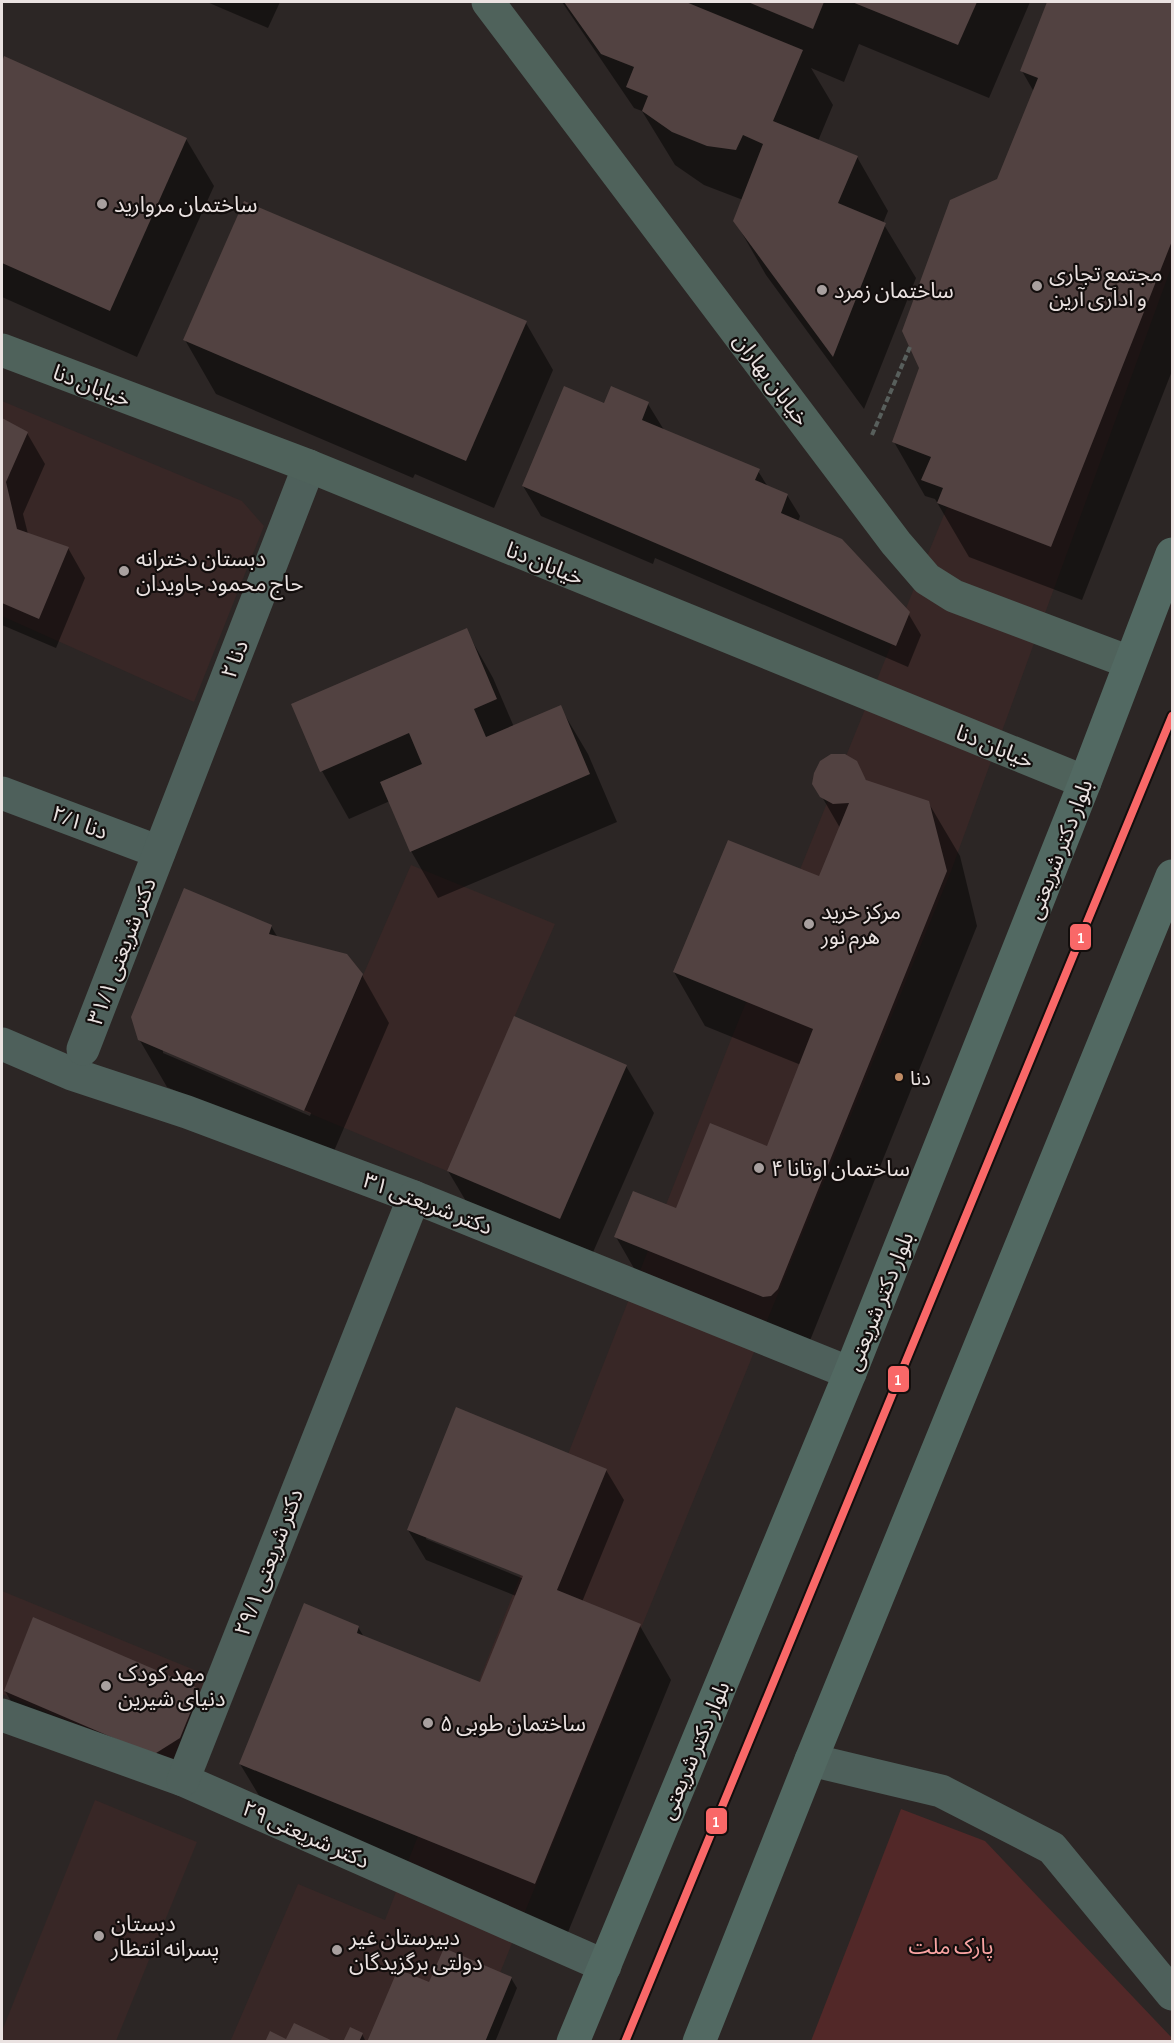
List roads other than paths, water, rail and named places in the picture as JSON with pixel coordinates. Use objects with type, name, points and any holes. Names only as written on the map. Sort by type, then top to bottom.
[{"type":"main road","name":"بلوار دکتر شریعتی","points":[[573,2042],[850,1373],[1173,555]]},
{"type":"main road","points":[[699,2042],[811,1760],[1173,876]]},
{"type":"street","name":"خیابان بهاران","points":[[488,2],[888,533],[927,579],[954,596],[1129,662]]},
{"type":"street","name":"خیابان دنا","points":[[2,350],[309,466],[1085,782]]},
{"type":"street","name":"۲ دنا","points":[[159,852],[309,466]]},
{"type":"street","name":"۲/۱ دنا","points":[[2,793],[159,852]]},
{"type":"street","name":"۳۱/۱ دکتر شریعتی","points":[[83,1049],[159,852]]},
{"type":"street","name":"۳۱ دکتر شریعتی","points":[[2,1044],[72,1074],[187,1112],[414,1197],[850,1373]]},
{"type":"street","name":"۲۹/۱ دکتر شریعتی","points":[[183,1780],[414,1197]]},
{"type":"street","name":"۲۹ دکتر شریعتی","points":[[2,1715],[183,1780],[605,1966]]},
{"type":"street","points":[[811,1760],[941,1791],[1052,1848],[1173,1994]]},
{"type":"place","name":"ساختمان مروارید","points":[[102,204]]},
{"type":"place","name":"مجتمع تجاری و اداری آرین","points":[[1037,286]]},
{"type":"place","name":"ساختمان زمرد","points":[[822,290]]},
{"type":"place","name":"دبستان دخترانه حاج محمود جاویدان","points":[[124,571]]},
{"type":"place","name":"مرکز خرید هرم نور","points":[[809,924]]},
{"type":"place","name":"دنا","points":[[899,1077]]},
{"type":"place","name":"ساختمان اوتانا ۴","points":[[759,1168]]},
{"type":"place","name":"مهد کودک دنیای شیرین","points":[[106,1686]]},
{"type":"place","name":"ساختمان طوبی ۵","points":[[428,1723]]},
{"type":"place","name":"دبستان پسرانه انتظار","points":[[99,1936]]},
{"type":"place","name":"دبیرستان غیر دولتی برگزیدگان","points":[[337,1950]]},
{"type":"park label","name":"پارک ملت","points":[[951,1946]]}]
